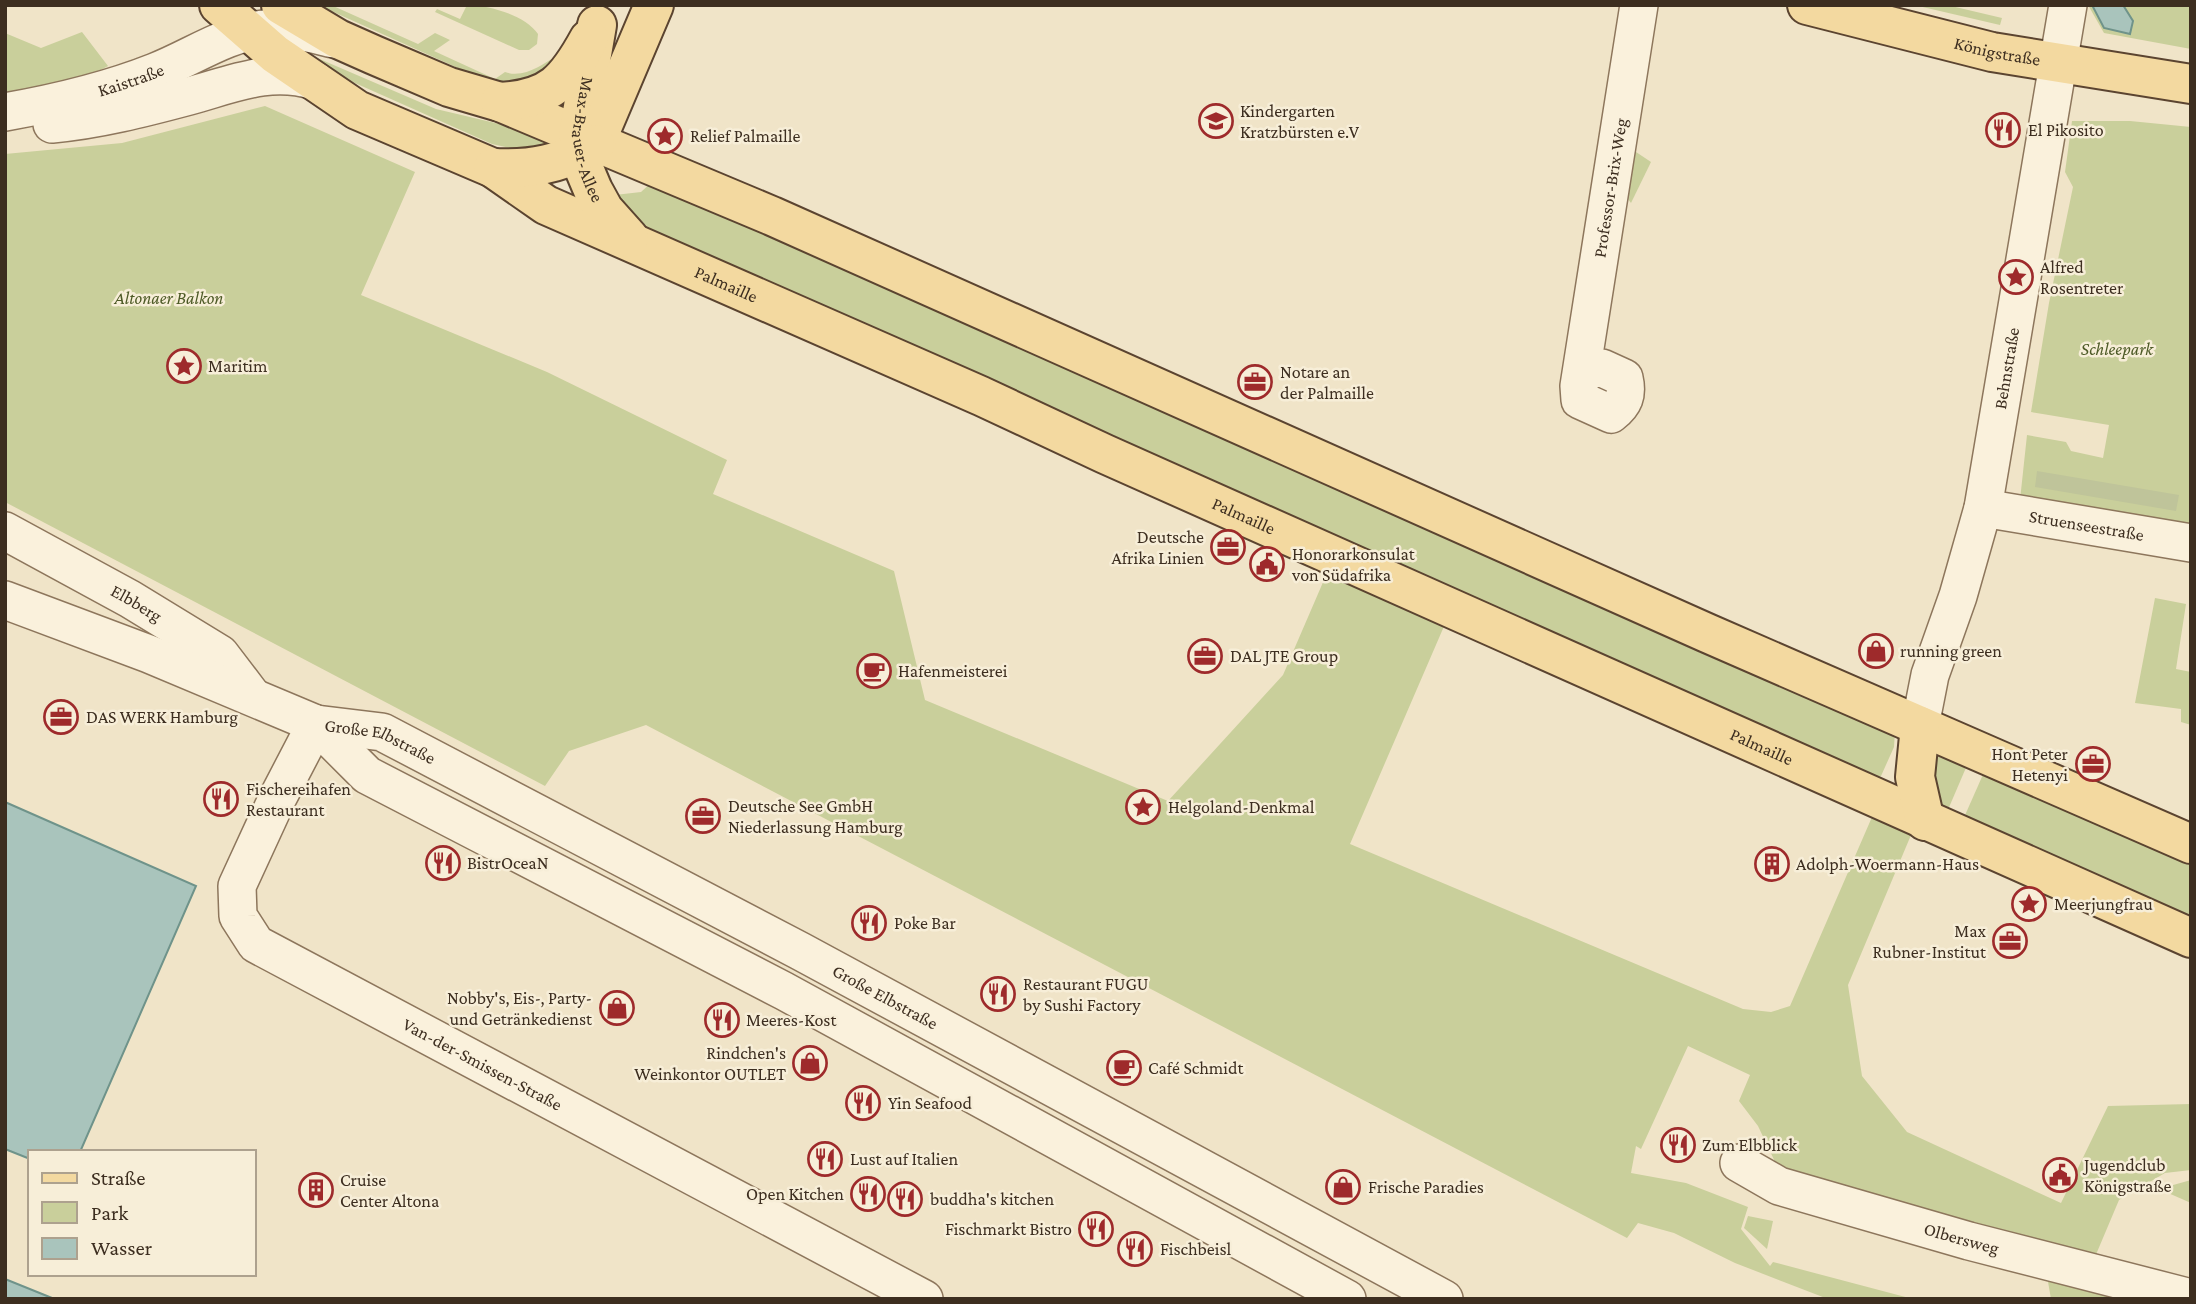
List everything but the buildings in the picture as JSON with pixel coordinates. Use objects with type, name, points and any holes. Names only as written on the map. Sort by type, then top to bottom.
[{"type":"main road","name":"Palmaille","points":[[219,5],[268,34],[315,81],[357,110],[493,169],[546,205],[2191,938]]},
{"type":"main road","name":"Max-Brauer-Allee","points":[[585,144],[654,5]]},
{"type":"main road","name":"Königstraße","points":[[1807,5],[1992,52],[2191,84]]},
{"type":"main road","name":"Max-Brauer-Allee","points":[[601,15],[585,144],[585,171],[604,210],[632,242]]},
{"type":"main road","name":"Max-Brauer-Allee","points":[[500,102],[536,96],[563,80],[601,15]]},
{"type":"main road","name":"Palmaille","points":[[268,34],[338,40],[449,87],[500,102],[585,144],[783,221],[2191,844]]},
{"type":"main road","name":"Palmaille","points":[[493,169],[530,169],[585,144]]},
{"type":"main road","points":[[1920,726],[1916,777],[1925,821]]},
{"type":"street","name":"Professor-Brix-Weg","points":[[1582,370],[1639,5]]},
{"type":"street","name":"Behnstraße","points":[[1920,726],[1930,675],[1958,596],[1983,508],[2068,5]]},
{"type":"street","name":"Kaistraße","points":[[5,112],[60,102],[156,72],[217,43],[268,34]]},
{"type":"street","name":"Kaistraße","points":[[5,126],[75,122],[179,98],[268,34]]},
{"type":"street","name":"Struenseestraße","points":[[1983,508],[2191,543]]},
{"type":"street","name":"Elbberg","points":[[5,531],[130,599],[220,654],[253,697]]},
{"type":"street","name":"Große Elbstraße","points":[[5,600],[316,724],[382,733],[812,957],[1444,1299]]},
{"type":"street","name":"Große Elbstraße","points":[[316,724],[367,775],[784,991],[1347,1299]]},
{"type":"street","name":"Van-der-Smissen-Straße","points":[[316,724],[276,799],[237,886],[238,916],[256,944],[924,1299]]},
{"type":"street","name":"Olbersweg","points":[[1739,1164],[1779,1186],[1969,1241],[2191,1298]]},
{"type":"green space","points":[[318,5],[331,5],[418,44],[435,33],[450,40],[434,51],[495,79],[505,72],[519,74],[533,70],[558,55],[540,72],[524,81],[505,82],[480,78]]},
{"type":"green space","points":[[467,5],[495,9],[524,21],[538,34],[537,44],[529,50],[519,50],[435,12],[437,9],[460,19]]},
{"type":"green space","points":[[1914,5],[1947,5],[2002,18],[2000,25]]},
{"type":"green space","points":[[2088,5],[2191,5],[2191,49],[2104,33]]},
{"type":"green space","points":[[82,32],[108,66],[61,91],[5,97],[5,33],[41,48]]},
{"type":"green space","points":[[308,54],[436,109],[516,128],[556,145],[519,150],[492,144],[337,75]]},
{"type":"green space","name":"Altonaer Balkon","points":[[265,106],[415,172],[361,295],[547,372],[727,460],[713,494],[894,571],[925,700],[1168,801],[1283,675],[1327,573],[1445,624],[1350,844],[1743,1009],[1771,1012],[1790,1006],[1872,817],[1911,835],[1848,985],[1862,1076],[1907,1132],[2061,1203],[2108,1106],[2191,1104],[2191,1170],[2165,1173],[2119,1200],[2092,1264],[1777,1166],[1758,1126],[1739,1101],[1750,1075],[1688,1046],[1641,1149],[1636,1146],[1631,1173],[1686,1183],[1748,1207],[1741,1229],[1770,1266],[1773,1262],[1913,1299],[1828,1299],[1735,1263],[1674,1233],[1638,1223],[1627,1238],[646,725],[569,751],[545,786],[5,502],[5,154],[122,143]]},
{"type":"green space","name":"Schleepark","points":[[2072,121],[2130,121],[2191,127],[2191,529],[2020,500],[2027,435],[2066,442],[2071,451],[2103,458],[2109,425],[2031,412],[2049,303],[2073,187],[2065,172]]},
{"type":"green space","points":[[1633,150],[1651,162],[1631,203],[1628,199]]},
{"type":"green space","points":[[653,181],[1895,731],[1894,747],[1881,776],[1870,779],[652,238],[606,196],[641,192]]},
{"type":"green space","points":[[2037,471],[2179,495],[2176,511],[2035,487]]},
{"type":"green space","points":[[2155,598],[2186,604],[2176,669],[2191,672],[2191,725],[2181,722],[2181,709],[2135,703]]},
{"type":"green space","points":[[1934,756],[1968,763],[1947,812],[1930,782]]},
{"type":"green space","points":[[1985,770],[2191,861],[2191,923],[1962,822]]},
{"type":"green space","points":[[2191,1180],[2191,1203],[2159,1189]]},
{"type":"green space","points":[[1748,1216],[1773,1221],[1767,1249],[1744,1228]]},
{"type":"green space","points":[[2047,1276],[2136,1299],[2051,1299]]},
{"type":"water","points":[[2092,5],[2123,5],[2133,21],[2130,34],[2104,28]]},
{"type":"water","points":[[5,802],[196,886],[81,1150],[28,1150],[28,1158],[5,1149]]},
{"type":"water","points":[[5,1279],[52,1298],[56,1299],[5,1299]]},
{"type":"place","name":"Kindergarten Kratzbürsten e.V","points":[[1216,121]]},
{"type":"place","name":"El Pikosito","points":[[2003,130]]},
{"type":"place","name":"Relief Palmaille","points":[[665,136]]},
{"type":"place","name":"Alfred Rosentreter","points":[[2016,277]]},
{"type":"place","name":"Maritim","points":[[184,366]]},
{"type":"place","name":"Notare an der Palmaille","points":[[1255,382]]},
{"type":"place","name":"Deutsche Afrika Linien","points":[[1228,547]]},
{"type":"place","name":"Honorarkonsulat von Südafrika","points":[[1267,564]]},
{"type":"place","name":"running green","points":[[1876,651]]},
{"type":"place","name":"DAL JTE Group","points":[[1205,656]]},
{"type":"place","name":"Hafenmeisterei","points":[[874,671]]},
{"type":"place","name":"DAS WERK Hamburg","points":[[61,717]]},
{"type":"place","name":"Hont Peter Hetenyi","points":[[2093,764]]},
{"type":"place","name":"Fischereihafen Restaurant","points":[[221,799]]},
{"type":"place","name":"Helgoland-Denkmal","points":[[1143,807]]},
{"type":"place","name":"Deutsche See GmbH Niederlassung Hamburg","points":[[703,816]]},
{"type":"place","name":"BistrOceaN","points":[[443,863]]},
{"type":"place","name":"Adolph-Woermann-Haus","points":[[1772,864]]},
{"type":"place","name":"Meerjungfrau","points":[[2029,904]]},
{"type":"place","name":"Poke Bar","points":[[869,923]]},
{"type":"place","name":"Max Rubner-Institut","points":[[2010,941]]},
{"type":"place","name":"Restaurant FUGU by Sushi Factory","points":[[998,994]]},
{"type":"place","name":"Nobby's, Eis-, Party- und Getränkedienst","points":[[617,1008]]},
{"type":"place","name":"Meeres-Kost","points":[[722,1020]]},
{"type":"place","name":"Rindchen's Weinkontor OUTLET","points":[[810,1063]]},
{"type":"place","name":"Café Schmidt","points":[[1124,1068]]},
{"type":"place","name":"Yin Seafood","points":[[863,1103]]},
{"type":"place","name":"Zum Elbblick","points":[[1678,1145]]},
{"type":"place","name":"Lust auf Italien","points":[[825,1159]]},
{"type":"place","name":"Jugendclub Königstraße","points":[[2060,1175]]},
{"type":"place","name":"Frische Paradies","points":[[1343,1187]]},
{"type":"place","name":"Cruise Center Altona","points":[[316,1190]]},
{"type":"place","name":"Open Kitchen","points":[[868,1194]]},
{"type":"place","name":"buddha's kitchen","points":[[905,1199]]},
{"type":"place","name":"Fischmarkt Bistro","points":[[1096,1229]]},
{"type":"place","name":"Fischbeisl","points":[[1135,1249]]}]
